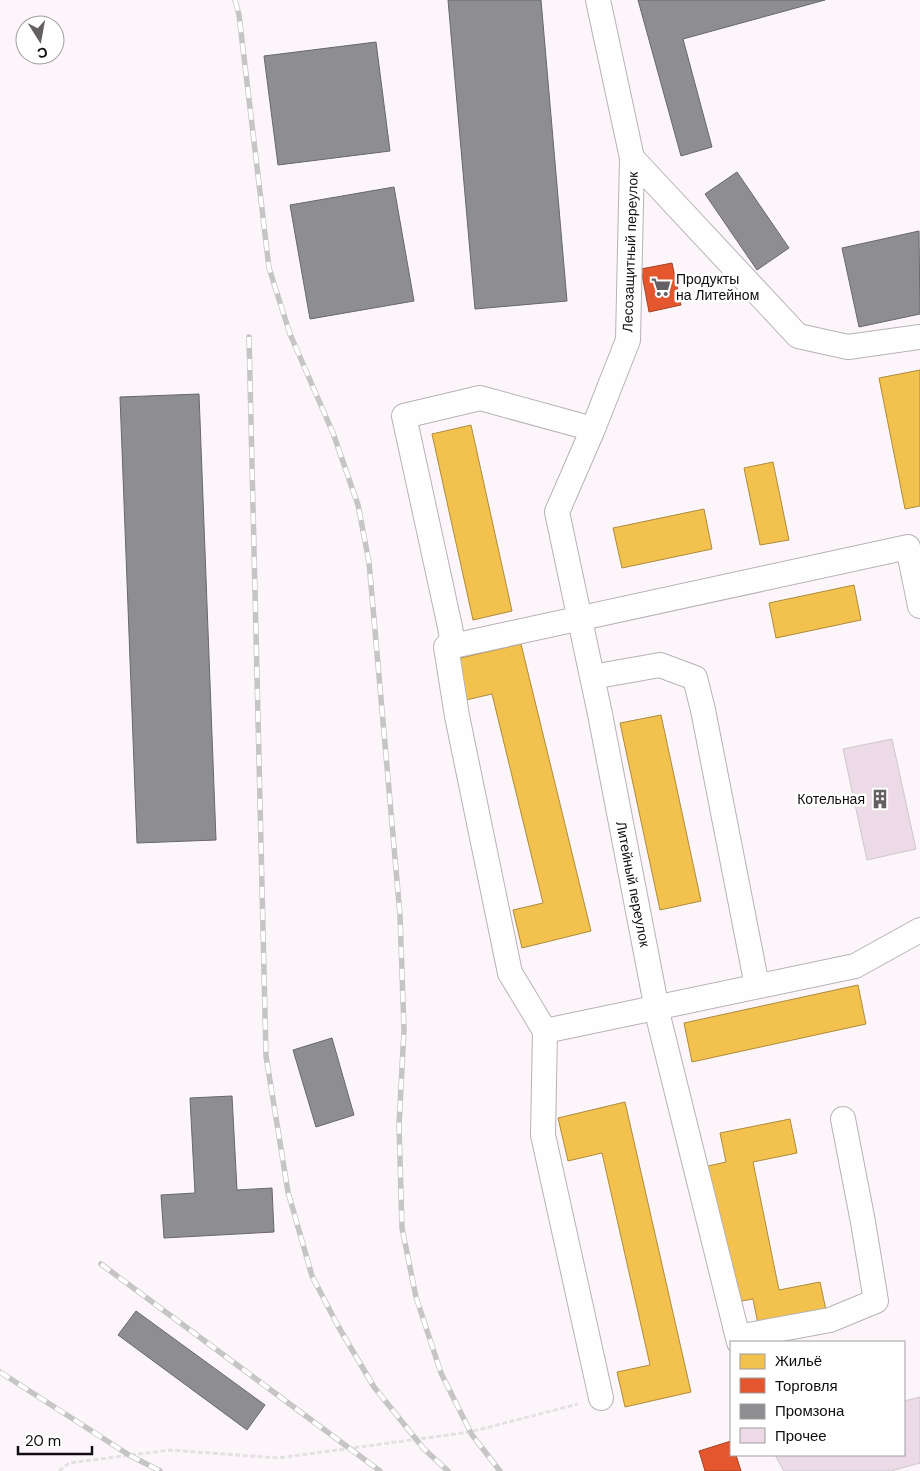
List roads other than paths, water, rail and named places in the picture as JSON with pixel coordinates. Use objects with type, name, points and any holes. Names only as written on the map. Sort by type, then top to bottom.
[{"type":"street","name":"Лесозащитный переулок","points":[[593,429],[628,340],[632,158],[598,0]]},
{"type":"street","name":"Лесозащитный переулок","points":[[632,158],[798,336],[848,346],[920,337]]},
{"type":"street","points":[[453,646],[404,416],[480,398],[593,429]]},
{"type":"street","name":"Литейный переулок","points":[[593,429],[557,512],[592,677],[656,1006],[738,1340]]},
{"type":"street","points":[[601,1398],[543,1135],[545,1031],[510,973],[457,716],[446,647],[908,547],[920,606]]},
{"type":"street","points":[[592,677],[660,665],[695,678],[758,986]]},
{"type":"street","points":[[545,1031],[656,1006],[855,966],[920,930]]},
{"type":"street","points":[[738,1340],[830,1320],[876,1302],[843,1118]]},
{"type":"railway","points":[[235,0],[239,15],[269,268],[290,334],[333,433],[358,505],[369,562],[400,915],[404,1030],[399,1125],[402,1228],[416,1297],[441,1373],[472,1435],[500,1471]]},
{"type":"railway","points":[[249,337],[266,1056],[288,1192],[312,1276],[338,1326],[374,1387],[424,1449],[448,1471]]},
{"type":"railway","points":[[101,1264],[380,1471]]},
{"type":"railway","points":[[0,1372],[129,1455],[160,1471]]},
{"type":"place","name":"Продукты на Литейном","points":[[661,287]]},
{"type":"place","name":"Котельная","points":[[880,799]]}]
